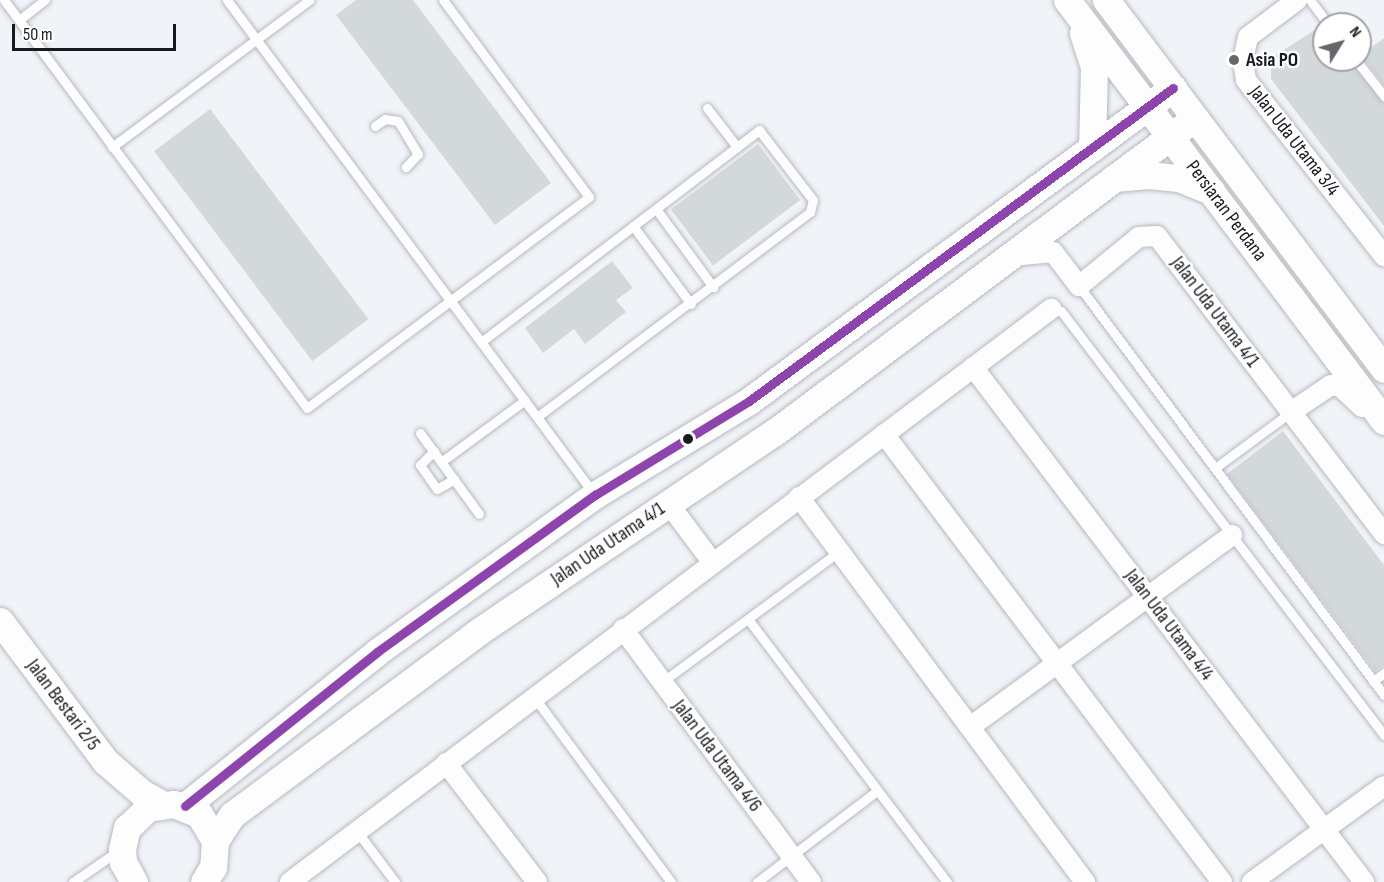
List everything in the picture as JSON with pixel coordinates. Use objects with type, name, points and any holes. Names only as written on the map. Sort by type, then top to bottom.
[{"type":"street","name":"Persiaran Perdana","points":[[1106,0],[1384,369]]},
{"type":"street","name":"Jalan Uda Utama 3/4","points":[[1297,0],[1248,37],[1243,61],[1246,80],[1384,256]]},
{"type":"street","name":"Persiaran Perdana","points":[[1071,5],[1384,421]]},
{"type":"street","points":[[1071,5],[1094,67],[1092,148]]},
{"type":"street","points":[[124,839],[148,808],[173,805],[377,652],[595,495],[749,401],[1173,88]]},
{"type":"street","name":"Jalan Uda Utama 4/1","points":[[213,868],[232,815],[478,632],[775,432],[1195,118]]},
{"type":"street","points":[[1114,178],[1149,175],[1179,178],[1211,190]]},
{"type":"street","name":"Jalan Uda Utama 4/1","points":[[1078,286],[1139,237],[1157,236],[1384,534]]},
{"type":"street","points":[[1010,256],[1053,252],[1078,286]]},
{"type":"street","points":[[291,880],[1051,309]]},
{"type":"street","name":"Jalan Uda Utama 4/4","points":[[973,367],[1364,882]]},
{"type":"street","points":[[1291,412],[1331,385],[1341,387],[1384,427]]},
{"type":"street","points":[[884,434],[1222,882]]},
{"type":"street","points":[[799,497],[1085,882]]},
{"type":"street","points":[[668,503],[713,562]]},
{"type":"street","points":[[970,727],[1232,536]]},
{"type":"street","name":"Jalan Bestari 2/5","points":[[0,621],[105,761],[142,793],[204,820],[213,868]]},
{"type":"street","name":"Jalan Uda Utama 4/6","points":[[623,629],[811,882]]},
{"type":"street","name":"Jalan Bestari 2/5","points":[[105,761],[124,839],[123,862],[134,882]]},
{"type":"street","points":[[446,762],[537,882]]},
{"type":"street","points":[[1252,882],[1384,786]]},
{"type":"lane","points":[[4,0],[307,408],[589,196],[443,0]]},
{"type":"lane","points":[[19,20],[45,0]]},
{"type":"lane","points":[[227,0],[595,495]]},
{"type":"lane","points":[[112,147],[309,0]]},
{"type":"lane","points":[[1365,72],[1384,96]]},
{"type":"lane","points":[[707,108],[736,147]]},
{"type":"lane","points":[[375,126],[386,119],[398,121],[418,154],[406,168]]},
{"type":"lane","points":[[481,342],[759,129],[813,200],[810,212],[537,417]]},
{"type":"lane","points":[[656,209],[713,287]]},
{"type":"lane","points":[[633,226],[691,303]]},
{"type":"lane","points":[[1078,286],[1384,695]]},
{"type":"lane","points":[[1051,309],[1061,310],[1384,735]]},
{"type":"lane","points":[[441,462],[525,400]]},
{"type":"lane","points":[[1215,468],[1291,412]]},
{"type":"lane","points":[[420,433],[479,514]]},
{"type":"lane","points":[[434,451],[420,465],[437,489],[454,478]]},
{"type":"lane","points":[[662,682],[840,551]]},
{"type":"lane","points":[[748,619],[947,882]]},
{"type":"lane","points":[[1373,681],[1384,673]]},
{"type":"lane","points":[[534,697],[671,882]]},
{"type":"lane","points":[[757,882],[878,791]]},
{"type":"lane","points":[[356,830],[395,882]]},
{"type":"lane","points":[[73,882],[124,839]]},
{"type":"building","points":[[356,0],[413,0],[551,183],[495,225],[336,15]]},
{"type":"building","points":[[1312,32],[1312,72],[1359,72],[1384,103],[1384,226],[1271,79],[1271,58]]},
{"type":"building","points":[[1384,38],[1384,85],[1372,69],[1372,47]]},
{"type":"building","points":[[210,109],[368,319],[312,361],[154,151]]},
{"type":"building","points":[[758,144],[800,200],[713,266],[671,210]]},
{"type":"building","points":[[612,261],[633,288],[616,300],[626,312],[585,344],[574,329],[543,353],[525,328]]},
{"type":"building","points":[[1283,431],[1384,565],[1384,666],[1375,671],[1227,474]]},
{"type":"transit line","points":[[185,806],[377,652],[595,495],[749,401],[1173,88]]},
{"type":"place","name":"Asia PO","points":[[1234,60]]}]
